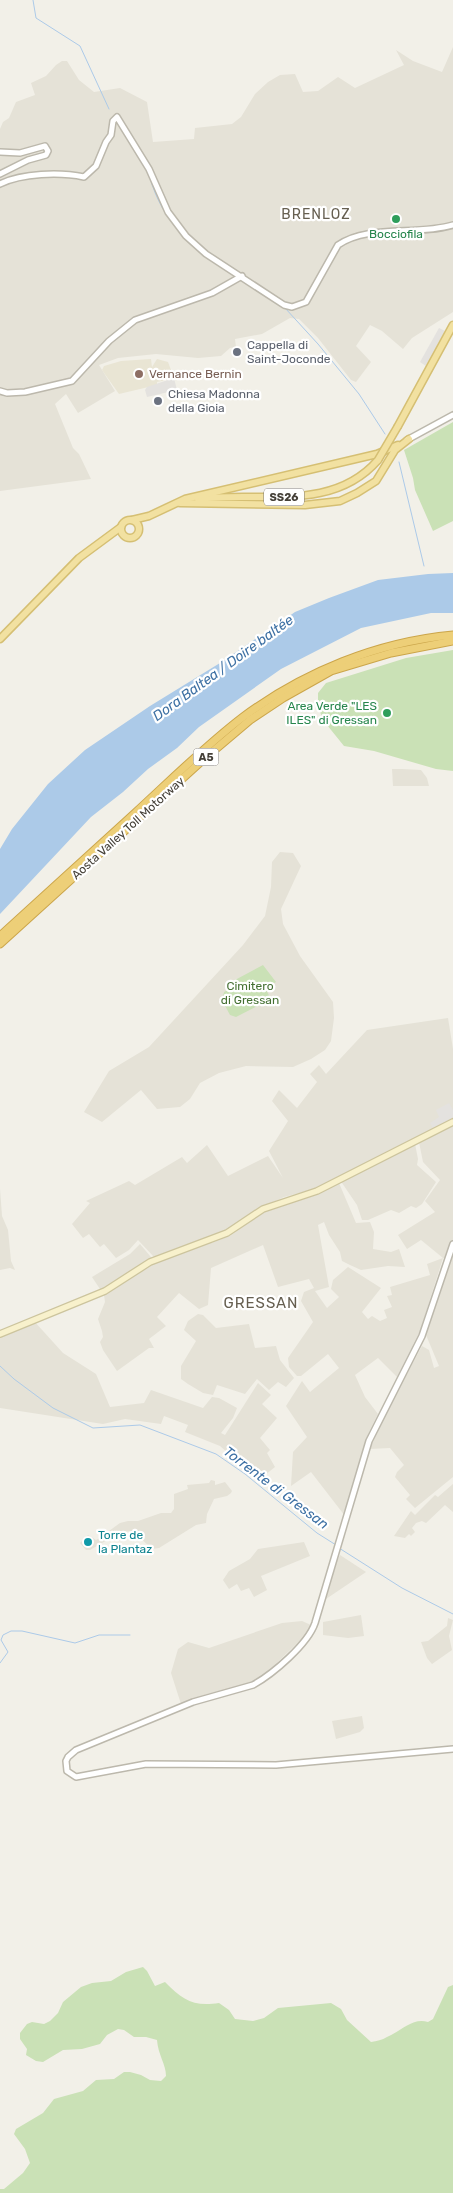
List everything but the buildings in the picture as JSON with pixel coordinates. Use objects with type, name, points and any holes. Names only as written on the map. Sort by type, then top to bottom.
[{"type":"highway","name":"Aosta Valley Toll Motorway","points":[[0,936],[198,755],[243,718],[278,694],[328,666],[360,655],[416,641],[453,635]]},
{"type":"highway","name":"Aosta Valley Toll Motorway","points":[[0,944],[205,758],[250,720],[275,703],[331,671],[391,653],[453,641]]},
{"type":"main road","name":"SS26","points":[[0,639],[73,564],[89,549],[121,527],[125,521],[149,516],[176,504],[218,497],[306,496],[326,493],[358,479],[378,460],[453,326]]},
{"type":"main road","points":[[176,504],[305,505],[340,501],[357,493],[376,480],[395,450],[409,439]]},
{"type":"main road","points":[[176,504],[205,494],[377,454],[398,445]]},
{"type":"main road","points":[[386,450],[391,454],[391,457]]},
{"type":"main road","name":"SS26","points":[[107,538],[133,537],[149,516]]},
{"type":"main road","points":[[132,520],[136,522],[139,528]]},
{"type":"main road","points":[[121,527],[125,536]]},
{"type":"main road","points":[[0,1334],[105,1291],[150,1262],[228,1233],[263,1209],[317,1191],[453,1122]]},
{"type":"street","points":[[0,184],[12,178],[27,176],[76,175],[84,177],[96,166],[111,135],[113,121],[117,118],[149,169],[162,201],[181,230],[206,254],[240,278],[284,305],[292,307],[306,302],[310,297],[338,245],[346,239],[374,233],[422,231],[453,225]]},
{"type":"street","points":[[0,152],[20,153],[45,146],[48,151],[46,155],[22,162],[0,174]]},
{"type":"street","points":[[0,391],[7,393],[25,392],[72,381],[102,349],[135,320],[212,293],[240,278]]},
{"type":"street","points":[[398,445],[453,415]]},
{"type":"street","points":[[453,1244],[422,1336],[369,1441],[337,1551],[310,1634],[262,1680],[253,1685],[193,1702],[76,1750],[66,1761],[67,1771],[76,1777],[86,1777],[146,1764],[276,1765],[453,1749]]},
{"type":"shaded area","points":[[453,47],[453,312],[412,338],[403,349],[382,331],[370,325],[356,346],[371,362],[356,382],[351,380],[318,338],[299,319],[290,318],[262,334],[235,339],[236,347],[230,348],[221,356],[198,358],[156,354],[118,358],[99,365],[115,391],[78,413],[66,394],[55,404],[73,448],[79,454],[91,479],[0,491],[0,129],[3,122],[9,118],[16,102],[35,95],[31,83],[46,76],[62,61],[67,61],[79,80],[94,92],[120,88],[147,102],[153,142],[194,139],[195,128],[232,124],[241,117],[255,94],[268,82],[280,75],[295,74],[303,92],[318,91],[338,77],[355,88],[404,65],[396,50],[413,61],[442,72]]},
{"type":"shaded area","points":[[439,328],[445,331],[426,366],[420,362]]},
{"type":"shaded area","name":"Vernance Bernin","points":[[151,359],[152,367],[157,359],[168,362],[174,378],[157,382],[157,385],[119,394],[102,370],[104,366],[121,361]]},
{"type":"shaded area","points":[[174,378],[177,390],[147,397],[145,390],[147,387]]},
{"type":"shaded area","points":[[392,769],[421,770],[427,778],[429,786],[393,786]]},
{"type":"shaded area","points":[[280,852],[293,853],[301,866],[281,909],[283,924],[300,956],[333,1002],[334,1018],[331,1041],[325,1050],[293,1067],[246,1066],[219,1073],[200,1083],[190,1099],[180,1107],[157,1109],[141,1090],[102,1122],[84,1112],[109,1071],[149,1047],[243,945],[265,916],[271,887],[272,862]]},
{"type":"shaded area","points":[[448,1018],[453,1049],[453,1120],[392,1149],[318,1188],[284,1197],[260,1208],[229,1229],[154,1257],[138,1240],[129,1250],[116,1258],[104,1244],[100,1247],[89,1234],[83,1238],[72,1224],[90,1203],[86,1201],[129,1181],[135,1185],[182,1157],[187,1163],[207,1145],[228,1176],[268,1156],[283,1178],[269,1151],[288,1121],[272,1101],[279,1090],[297,1108],[317,1082],[310,1074],[319,1065],[326,1074],[367,1030]]},
{"type":"shaded area","points":[[449,1103],[453,1110],[453,1117],[433,1128],[430,1123],[439,1117],[436,1110]]},
{"type":"shaded area","points":[[453,1126],[453,1477],[415,1508],[406,1499],[410,1495],[395,1477],[404,1465],[390,1448],[370,1449],[387,1411],[422,1346],[429,1350],[434,1368],[439,1366],[426,1335],[451,1261],[443,1258],[421,1240],[407,1249],[398,1235],[435,1212],[425,1201],[440,1180],[423,1162],[419,1142]]},
{"type":"shaded area","points":[[415,1144],[418,1159],[417,1165],[436,1182],[422,1204],[416,1208],[411,1206],[399,1213],[391,1210],[368,1220],[362,1220],[357,1205],[340,1180]]},
{"type":"shaded area","points":[[336,1183],[339,1183],[356,1223],[370,1222],[374,1232],[373,1249],[391,1252],[399,1249],[405,1267],[388,1266],[361,1270],[350,1265],[342,1261],[340,1252],[329,1235],[324,1222],[318,1225],[329,1287],[315,1291],[327,1308],[339,1297],[331,1289],[333,1280],[348,1267],[381,1288],[362,1312],[368,1319],[372,1316],[380,1321],[387,1318],[384,1310],[392,1307],[387,1296],[392,1295],[390,1287],[430,1275],[427,1264],[443,1258],[420,1331],[397,1377],[378,1358],[355,1375],[365,1397],[378,1414],[369,1432],[345,1516],[311,1472],[291,1486],[293,1452],[307,1437],[286,1406],[302,1381],[310,1392],[339,1368],[328,1354],[301,1376],[297,1376],[289,1367],[288,1358],[313,1322],[301,1301],[304,1292],[314,1288],[309,1279],[278,1287],[263,1245],[211,1268],[208,1305],[199,1309],[179,1293],[157,1317],[166,1326],[149,1339],[154,1348],[149,1348],[117,1371],[100,1342],[103,1337],[98,1319],[105,1302],[104,1295],[92,1277],[130,1254],[140,1244],[156,1263],[211,1241],[212,1243],[230,1236],[265,1211],[307,1197]]},
{"type":"shaded area","points":[[0,1189],[2,1216],[8,1230],[11,1261],[15,1270],[10,1268],[0,1270]]},
{"type":"shaded area","points":[[198,1314],[203,1315],[216,1328],[249,1324],[255,1348],[276,1346],[280,1360],[294,1378],[286,1387],[278,1382],[269,1390],[257,1379],[245,1394],[217,1385],[213,1395],[203,1393],[188,1384],[181,1379],[181,1366],[196,1341],[184,1330],[188,1321]]},
{"type":"shaded area","points":[[34,1321],[63,1353],[96,1374],[110,1407],[144,1403],[151,1390],[203,1408],[212,1397],[219,1398],[237,1408],[233,1418],[221,1433],[225,1435],[258,1383],[271,1395],[262,1404],[277,1418],[260,1438],[270,1450],[267,1453],[275,1467],[265,1475],[265,1485],[220,1446],[185,1432],[188,1425],[164,1416],[161,1424],[125,1419],[103,1424],[0,1408],[0,1336]]},
{"type":"shaded area","points":[[211,1480],[215,1481],[215,1485],[225,1482],[232,1491],[231,1493],[214,1499],[207,1514],[206,1523],[196,1525],[159,1548],[152,1549],[133,1531],[121,1532],[90,1550],[86,1550],[80,1543],[88,1535],[96,1540],[98,1539],[120,1523],[138,1521],[161,1513],[171,1513],[174,1509],[174,1494],[188,1489],[187,1485],[209,1483]]},
{"type":"shaded area","points":[[453,1484],[453,1512],[445,1505],[426,1523],[422,1521],[416,1523],[412,1528],[415,1532],[411,1536],[409,1534],[405,1538],[394,1536],[411,1511],[415,1515],[435,1495],[438,1497]]},
{"type":"shaded area","points":[[304,1542],[310,1556],[261,1576],[267,1590],[254,1597],[249,1588],[241,1591],[237,1584],[229,1589],[223,1580],[229,1571],[250,1559],[258,1549]]},
{"type":"shaded area","points":[[340,1555],[366,1572],[326,1599],[337,1561]]},
{"type":"shaded area","points":[[361,1615],[364,1636],[348,1638],[323,1635],[323,1622]]},
{"type":"shaded area","points":[[448,1618],[453,1620],[449,1636],[452,1650],[432,1664],[427,1658],[421,1642],[428,1641],[447,1626]]},
{"type":"shaded area","points":[[302,1621],[311,1625],[308,1633],[264,1675],[252,1683],[207,1694],[181,1704],[171,1673],[178,1649],[188,1642],[209,1648],[282,1623]]},
{"type":"shaded area","points":[[362,1716],[364,1728],[360,1732],[336,1739],[332,1721]]},
{"type":"green space","points":[[453,422],[453,521],[433,531],[415,490],[404,450]]},
{"type":"green space","name":"Area Verde \"LES ILES\" di Gressan","points":[[453,650],[453,771],[436,769],[374,751],[344,746],[323,720],[318,706],[318,693],[326,683],[406,658]]},
{"type":"green space","name":"Cimitero di Gressan","points":[[263,965],[276,982],[265,988],[271,999],[236,1017],[230,1015],[222,1000],[224,992],[237,985],[235,980]]},
{"type":"green space","points":[[143,1967],[155,1986],[165,1982],[189,2001],[202,2004],[219,2003],[229,2010],[235,2019],[253,2021],[264,2018],[278,2008],[331,2003],[341,2009],[347,2020],[371,2042],[385,2038],[417,2021],[428,2022],[433,2019],[448,1987],[453,1985],[453,2193],[0,2193],[0,2189],[4,2189],[23,2173],[30,2163],[25,2149],[14,2134],[16,2129],[43,2113],[54,2099],[83,2091],[96,2080],[114,2079],[124,2072],[141,2075],[150,2080],[161,2081],[166,2076],[157,2040],[146,2037],[134,2037],[124,2030],[118,2029],[107,2035],[100,2044],[82,2049],[63,2050],[43,2062],[36,2061],[26,2055],[27,2049],[20,2039],[20,2033],[27,2024],[32,2022],[44,2024],[50,2021],[58,2013],[63,2002],[81,1987],[92,1983],[111,1981],[126,1972]]},
{"type":"water","name":"Dora Baltea / Doire baltée","points":[[453,573],[453,613],[431,613],[361,628],[281,669],[199,727],[177,748],[148,769],[91,817],[0,914],[0,849],[12,829],[48,784],[85,750],[295,612],[378,580]]},
{"type":"waterway","points":[[33,0],[36,18],[80,46],[109,109]]},
{"type":"waterway","points":[[118,124],[126,136]]},
{"type":"waterway","points":[[150,178],[162,207],[181,233]]},
{"type":"waterway","points":[[189,242],[204,256]]},
{"type":"waterway","points":[[285,308],[318,344],[359,394],[385,434]]},
{"type":"waterway","points":[[399,462],[424,566]]},
{"type":"waterway","name":"Torrente di Gressan","points":[[0,1366],[53,1408],[93,1428],[140,1425],[216,1454],[245,1474],[317,1533],[336,1545]]},
{"type":"waterway","name":"Torrente di Gressan","points":[[339,1548],[402,1588],[453,1614]]},
{"type":"waterway","points":[[0,1663],[8,1652],[1,1640],[3,1635],[11,1631],[22,1631],[75,1643],[99,1635],[130,1635]]},
{"type":"place","name":"Bocciofila","points":[[396,219]]},
{"type":"place","name":"Cappella di Saint-Joconde","points":[[237,352]]},
{"type":"place","name":"Vernance Bernin","points":[[139,374]]},
{"type":"place","name":"Chiesa Madonna della Gioia","points":[[158,401]]},
{"type":"place","name":"Area Verde \"LES ILES\" di Gressan","points":[[387,713]]},
{"type":"place","name":"Torre de la Plantaz","points":[[88,1542]]},
{"type":"district","name":"BRENLOZ","points":[[316,214]]},
{"type":"district","name":"GRESSAN","points":[[261,1303]]}]
